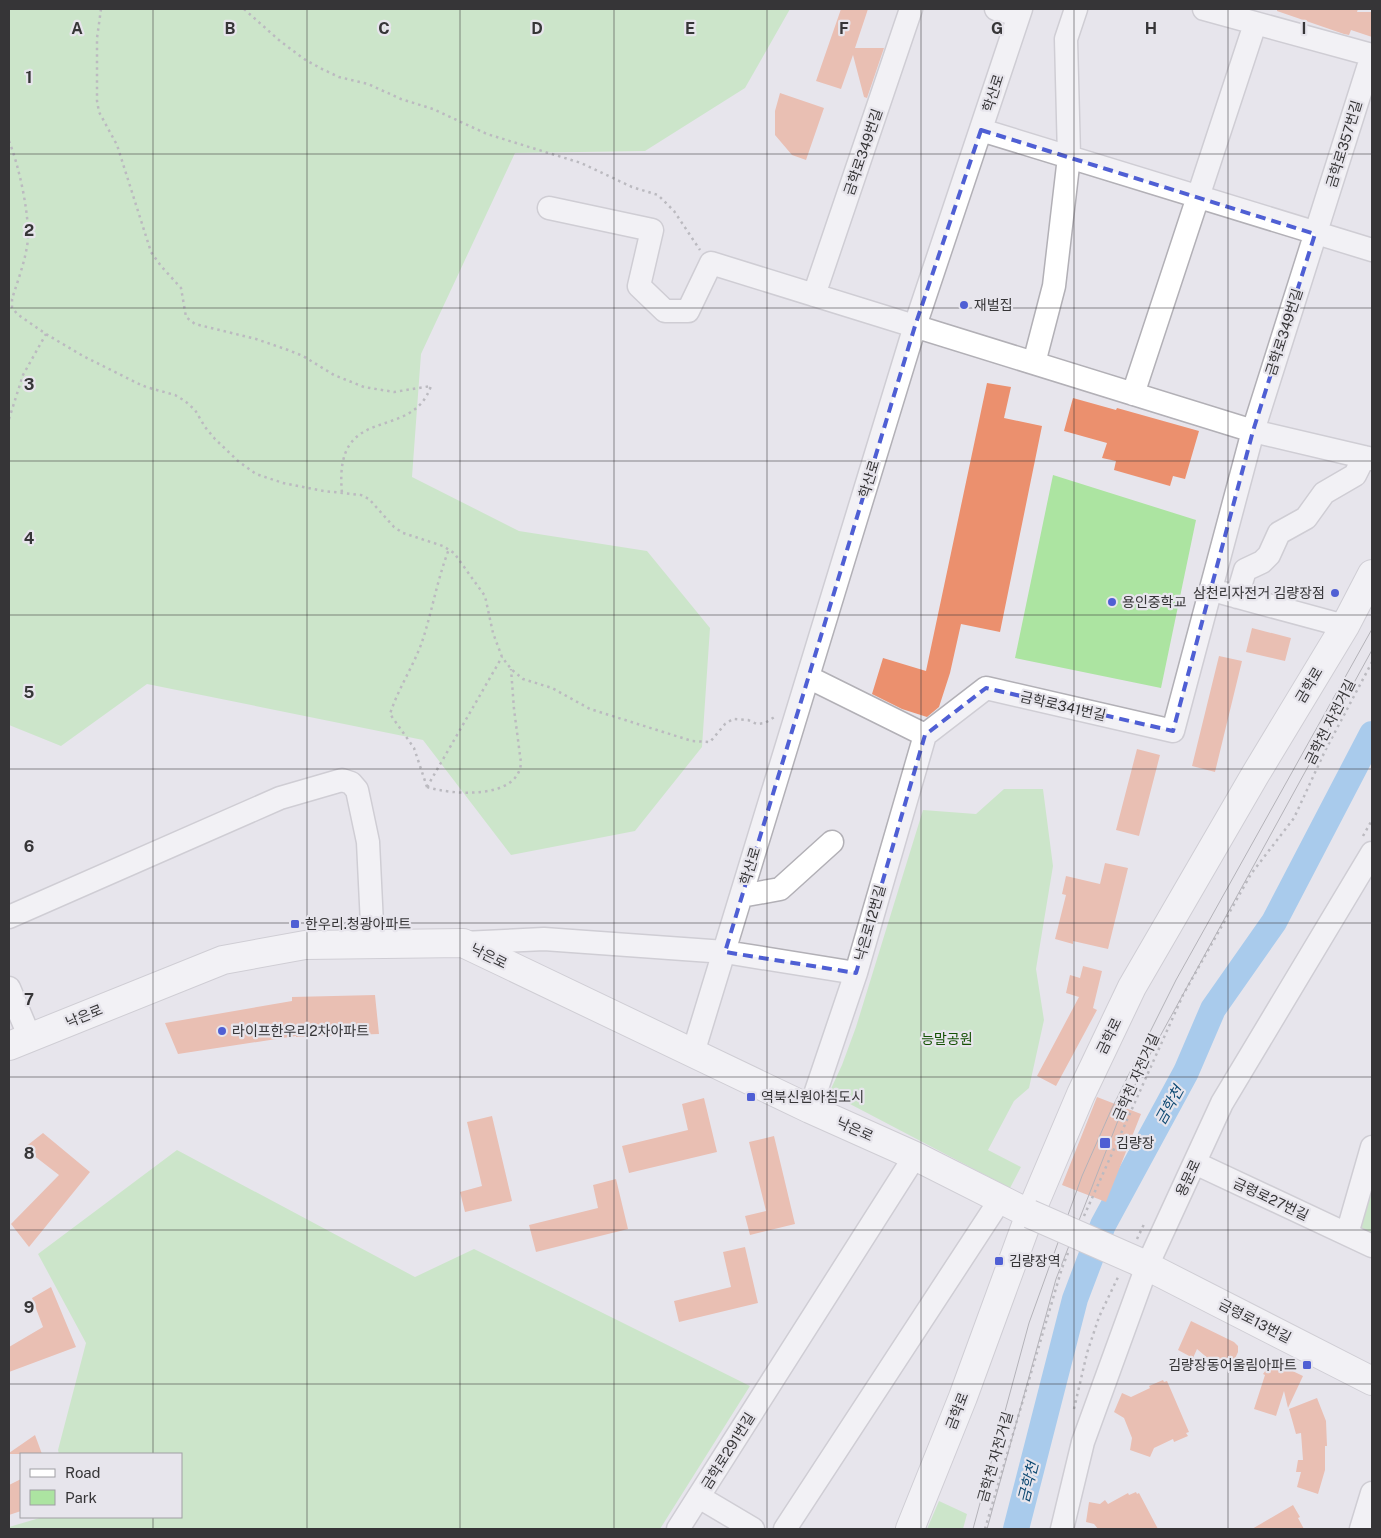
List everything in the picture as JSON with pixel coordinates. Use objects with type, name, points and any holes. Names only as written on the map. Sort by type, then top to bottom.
[{"type":"main road","name":"금학로","points":[[910,1529],[963,1398],[1030,1214],[1081,1094],[1132,987],[1250,784],[1345,626],[1372,574]]},
{"type":"main road","name":"낙은로","points":[[19,1042],[223,960],[305,945],[463,943],[693,1054],[915,1156],[1030,1214]]},
{"type":"main road","name":"금령로13번길","points":[[1030,1214],[1142,1264],[1372,1381]]},
{"type":"street","name":"금학로349번길","points":[[814,295],[911,9]]},
{"type":"street","points":[[996,9],[1020,12]]},
{"type":"street","points":[[1034,363],[1054,286],[1069,157],[1066,39],[1076,9]]},
{"type":"street","points":[[1204,9],[1372,55]]},
{"type":"street","name":"학산로","points":[[693,1054],[915,326],[1020,12]]},
{"type":"street","points":[[1133,394],[1255,24]]},
{"type":"street","name":"금학로357번길","points":[[1315,234],[1372,55]]},
{"type":"street","points":[[981,130],[1372,250]]},
{"type":"street","points":[[549,208],[652,230],[639,286],[665,310],[688,311],[711,263],[1253,431],[1368,458],[1355,475],[1324,493],[1306,518],[1278,533],[1269,555],[1262,562],[1245,570],[1237,597]]},
{"type":"street","name":"금학로349번길","points":[[1210,590],[1253,431],[1315,234]]},
{"type":"street","points":[[1210,590],[1345,626]]},
{"type":"street","name":"금학로341번길","points":[[925,735],[986,688],[1172,730],[1210,590]]},
{"type":"street","points":[[808,677],[925,735]]},
{"type":"street","name":"낙은로12번길","points":[[810,1109],[856,973],[925,735]]},
{"type":"street","points":[[9,917],[280,798],[342,780],[351,783],[357,790],[367,834],[373,944]]},
{"type":"street","points":[[741,896],[780,890],[832,842]]},
{"type":"street","name":"용문로","points":[[1062,1529],[1082,1442],[1142,1264],[1195,1163],[1222,1103],[1372,853]]},
{"type":"street","points":[[463,943],[544,939],[725,952],[856,973]]},
{"type":"street","points":[[9,988],[19,1042]]},
{"type":"street","points":[[1347,1234],[1372,1147]]},
{"type":"street","name":"금학로291번길","points":[[753,1529],[699,1497],[915,1156]]},
{"type":"street","name":"금령로27번길","points":[[1195,1163],[1372,1246]]},
{"type":"street","points":[[785,1529],[1000,1200]]},
{"type":"street","points":[[678,1529],[699,1497]]},
{"type":"street","points":[[1361,1529],[1371,1501]]},
{"type":"path","points":[[101,9],[97,38],[97,101],[99,112],[117,145],[151,252],[181,288],[186,317],[203,327],[256,339],[288,350],[303,356],[334,375],[364,387],[394,392],[431,386],[428,396],[412,410],[390,422],[364,432],[350,443],[344,455],[341,469],[342,494]]},
{"type":"path","points":[[244,9],[280,41],[304,59],[339,77],[368,84],[401,99],[433,109],[487,134],[581,163],[632,186],[658,195],[674,211],[711,263]]},
{"type":"path","points":[[9,141],[16,157],[20,174],[28,238],[12,299],[12,307],[23,318],[46,334],[83,356],[136,383],[175,395],[185,401],[195,410],[215,439],[238,461],[256,474],[283,483],[342,494],[361,495],[369,499],[398,530],[449,549],[458,558],[485,596],[493,634],[502,657],[511,669],[523,679],[552,688],[590,709],[692,741],[710,742],[725,724],[734,720],[748,720],[757,724],[765,723],[799,706]]},
{"type":"path","points":[[9,419],[23,375],[46,334]]},
{"type":"path","points":[[427,787],[414,748],[390,714],[421,644],[431,615],[443,564],[449,549]]},
{"type":"path","points":[[427,787],[502,657]]},
{"type":"path","name":"금학천 자전거길","points":[[1082,1222],[1183,995],[1251,874],[1294,818],[1325,751],[1372,662]]},
{"type":"path","points":[[427,787],[446,792],[483,792],[500,787],[517,777],[522,763],[514,709],[511,669]]},
{"type":"path","name":"금학천 자전거길","points":[[985,1529],[1062,1268],[1070,1249]]},
{"type":"highlighted area","points":[[981,130],[1315,234],[1253,431],[1173,731],[986,688],[925,735],[856,973],[725,952],[915,326]]},
{"type":"green space","points":[[9,9],[790,9],[745,88],[645,151],[515,153],[421,354],[412,477],[519,531],[647,551],[710,628],[702,747],[635,831],[511,855],[423,740],[147,684],[61,746],[9,725]]},
{"type":"green space","points":[[1053,475],[1196,520],[1161,688],[1015,658]]},
{"type":"green space","name":"능말공원","points":[[1004,789],[1043,789],[1053,866],[1036,969],[1044,1020],[1029,1088],[1014,1101],[988,1150],[1021,1167],[1010,1188],[829,1093],[856,1027],[923,810],[976,814]]},
{"type":"green space","points":[[177,1150],[415,1277],[474,1249],[750,1386],[660,1529],[9,1529],[9,1527],[40,1518],[182,1518],[182,1453],[59,1453],[86,1343],[38,1254]]},
{"type":"green space","points":[[1372,1176],[1372,1236],[1356,1228]]},
{"type":"green space","points":[[939,1501],[967,1514],[963,1529],[927,1529]]},
{"type":"building","points":[[841,9],[868,9],[855,48],[884,48],[867,98],[864,97],[853,55],[841,89],[816,81]]},
{"type":"building","points":[[1277,9],[1358,9],[1357,12],[1372,12],[1372,37],[1351,30],[1349,35],[1344,34],[1277,11]]},
{"type":"building","points":[[780,93],[824,108],[806,160],[792,155],[775,135],[775,111]]},
{"type":"building","points":[[987,383],[1011,387],[1004,418],[1042,426],[1000,632],[961,624],[950,673],[939,707],[927,717],[902,709],[872,694],[883,658],[926,671]]},
{"type":"building","points":[[1073,398],[1199,431],[1185,479],[1173,476],[1170,486],[1114,470],[1116,461],[1102,458],[1107,443],[1064,431]]},
{"type":"building","points":[[1252,628],[1291,638],[1285,661],[1246,652]]},
{"type":"building","points":[[1219,656],[1242,661],[1215,772],[1192,766]]},
{"type":"building","points":[[1137,749],[1160,755],[1139,836],[1116,830]]},
{"type":"building","points":[[1105,863],[1128,868],[1108,949],[1073,941],[1073,944],[1055,939],[1066,895],[1062,894],[1066,876],[1100,884]]},
{"type":"building","points":[[1083,966],[1102,971],[1093,1008],[1097,1010],[1056,1086],[1037,1076],[1079,997],[1066,993],[1070,975],[1080,978]]},
{"type":"building","points":[[375,995],[379,1034],[296,1036],[178,1054],[165,1023],[292,1001],[292,997]]},
{"type":"building","points":[[1097,1097],[1141,1114],[1106,1202],[1062,1185]]},
{"type":"building","points":[[704,1098],[717,1152],[629,1173],[622,1146],[688,1130],[682,1104]]},
{"type":"building","points":[[492,1116],[512,1201],[465,1212],[460,1192],[482,1186],[467,1122]]},
{"type":"building","points":[[43,1133],[90,1172],[29,1247],[11,1224],[59,1175],[24,1148]]},
{"type":"building","points":[[774,1136],[795,1224],[750,1235],[745,1216],[766,1211],[749,1142]]},
{"type":"building","points":[[616,1179],[628,1229],[536,1252],[529,1225],[598,1208],[593,1185]]},
{"type":"building","points":[[745,1247],[758,1303],[679,1322],[674,1301],[731,1287],[723,1252]]},
{"type":"building","points":[[51,1287],[76,1347],[9,1372],[9,1347],[43,1327],[32,1298]]},
{"type":"building","points":[[1191,1321],[1234,1342],[1238,1346],[1238,1352],[1232,1365],[1221,1360],[1218,1367],[1197,1349],[1193,1358],[1178,1350]]},
{"type":"building","points":[[1276,1363],[1303,1376],[1288,1408],[1284,1391],[1276,1416],[1254,1409],[1265,1375],[1263,1374],[1269,1366]]},
{"type":"building","points":[[1163,1380],[1164,1382],[1167,1381],[1189,1432],[1186,1433],[1188,1436],[1174,1442],[1173,1439],[1154,1448],[1150,1457],[1130,1450],[1132,1438],[1124,1418],[1114,1412],[1122,1393],[1131,1397]]},
{"type":"building","points":[[1317,1398],[1326,1421],[1327,1446],[1325,1446],[1325,1470],[1318,1494],[1297,1487],[1301,1472],[1296,1472],[1298,1460],[1303,1460],[1301,1433],[1296,1434],[1289,1409]]},
{"type":"building","points":[[35,1435],[42,1453],[9,1454]]},
{"type":"building","points":[[20,1480],[20,1511],[9,1515],[9,1485]]},
{"type":"building","points":[[1136,1492],[1137,1494],[1139,1493],[1158,1529],[1098,1529],[1094,1524],[1086,1522],[1089,1502],[1100,1504],[1105,1500],[1108,1504],[1128,1493],[1129,1495]]},
{"type":"building","points":[[1293,1505],[1304,1529],[1252,1529]]},
{"type":"waterway","name":"금학천","points":[[1016,1529],[1075,1299],[1103,1225],[1186,1072],[1213,1009],[1274,922],[1372,734]]},
{"type":"tram line","points":[[973,1529],[1029,1323],[1082,1176],[1112,1108],[1176,980],[1372,629]]},
{"type":"tram line","points":[[987,1529],[1056,1279],[1119,1118],[1147,1060],[1372,650]]},
{"type":"place","name":"재벌집","points":[[964,305]]},
{"type":"place","name":"삼천리자전거 김량장점","points":[[1335,593]]},
{"type":"place","name":"용인중학교","points":[[1112,602]]},
{"type":"place","name":"한우리.청광아파트","points":[[295,924]]},
{"type":"place","name":"라이프한우리2차아파트","points":[[222,1031]]},
{"type":"place","name":"역북신원아침도시","points":[[751,1097]]},
{"type":"place","name":"김량장","points":[[1105,1143]]},
{"type":"place","name":"김량장역","points":[[999,1261]]},
{"type":"place","name":"김량장동어울림아파트","points":[[1307,1365]]}]
